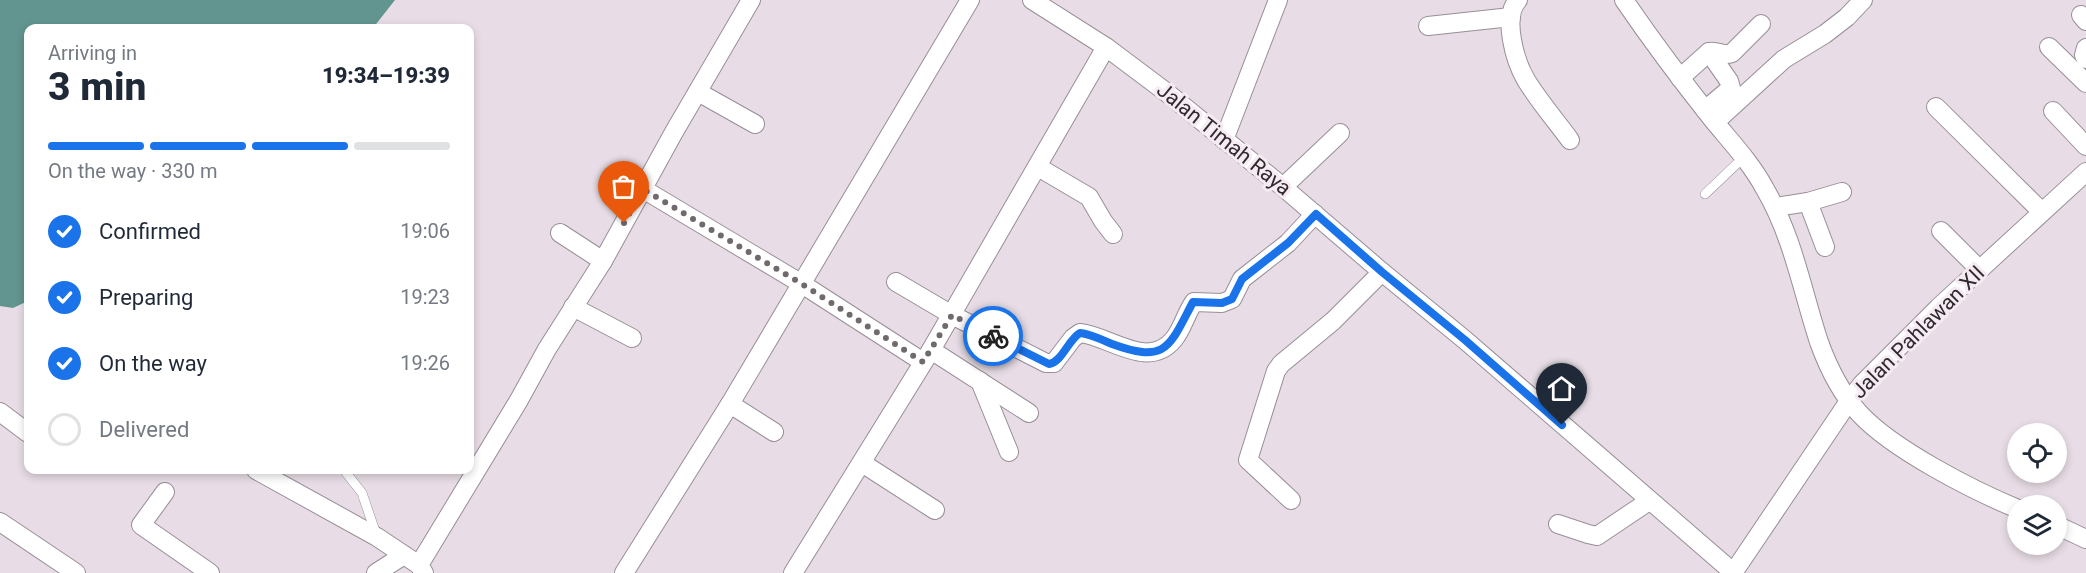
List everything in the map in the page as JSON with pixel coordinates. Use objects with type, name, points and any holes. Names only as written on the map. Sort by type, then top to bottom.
[{"type":"street","points":[[474,469],[603,261],[752,0]]},
{"type":"street","points":[[624,573],[730,404],[970,0]]},
{"type":"street","name":"Jalan Timah Raya","points":[[1032,0],[1106,47],[1166,92],[1283,187],[1465,340],[1733,573]]},
{"type":"street","points":[[1224,140],[1278,0]]},
{"type":"street","points":[[1518,0],[1512,8],[1511,17],[1517,60],[1526,79],[1570,141]]},
{"type":"street","points":[[1624,0],[1680,78],[1745,156],[1776,207],[1798,265],[1806,300],[1827,364],[1849,401],[1867,421],[1913,454],[1973,488],[2007,503]]},
{"type":"street","points":[[1710,116],[1784,59],[1825,34],[1847,17],[1863,0]]},
{"type":"street","points":[[1428,26],[1511,17]]},
{"type":"street","points":[[1680,78],[1709,52],[1730,54],[1761,24]]},
{"type":"street","points":[[793,573],[952,315],[1106,47]]},
{"type":"street","points":[[2049,47],[2086,83]]},
{"type":"street","points":[[2086,48],[2084,53],[2086,59]]},
{"type":"street","points":[[1709,52],[1731,86],[1710,116]]},
{"type":"street","points":[[698,92],[754,124]]},
{"type":"street","points":[[1936,107],[2042,212]]},
{"type":"street","points":[[2053,111],[2086,146]]},
{"type":"street","points":[[1283,187],[1340,133]]},
{"type":"street","points":[[1038,167],[1089,197],[1113,234]]},
{"type":"street","name":"Jalan Pahlawan XII","points":[[1733,573],[1849,401],[1906,339],[2086,172]]},
{"type":"street","points":[[643,189],[927,356],[980,381],[1029,413]]},
{"type":"street","points":[[1776,207],[1808,202],[1842,192]]},
{"type":"street","points":[[1808,202],[1825,248]]},
{"type":"street","points":[[896,282],[952,315],[1049,364],[1056,362],[1073,338],[1080,333],[1128,349],[1151,352],[1166,346],[1175,338],[1194,302],[1222,303],[1232,299],[1242,279],[1288,243],[1316,214]]},
{"type":"street","points":[[1941,231],[1980,270]]},
{"type":"street","points":[[560,233],[603,261]]},
{"type":"street","points":[[1291,500],[1248,460],[1276,371],[1281,364],[1333,321],[1382,272]]},
{"type":"street","points":[[573,307],[632,338]]},
{"type":"street","points":[[980,381],[1009,452]]},
{"type":"street","points":[[730,404],[774,432]]},
{"type":"street","points":[[0,412],[24,430]]},
{"type":"street","points":[[862,463],[935,510]]},
{"type":"street","points":[[263,474],[377,537],[416,564]]},
{"type":"street","points":[[376,573],[416,564],[471,474]]},
{"type":"street","points":[[165,492],[141,525],[210,573]]},
{"type":"street","points":[[1558,524],[1597,536],[1649,501]]},
{"type":"street","points":[[0,522],[76,573]]},
{"type":"street","points":[[2067,530],[2086,539]]},
{"type":"lane","points":[[1705,194],[1745,156]]},
{"type":"lane","points":[[347,474],[362,493],[377,537]]},
{"type":"shaded area","points":[[0,0],[395,0],[376,24],[24,24],[24,303],[13,308],[0,306]]},
{"type":"way so far","points":[[624,223],[643,189],[802,284],[923,362],[952,315],[993,336]]},
{"type":"route","points":[[993,336],[1049,364],[1056,362],[1073,338],[1080,333],[1139,352],[1159,350],[1175,338],[1193,302],[1228,302],[1235,295],[1242,279],[1288,243],[1316,214],[1562,425]]}]
